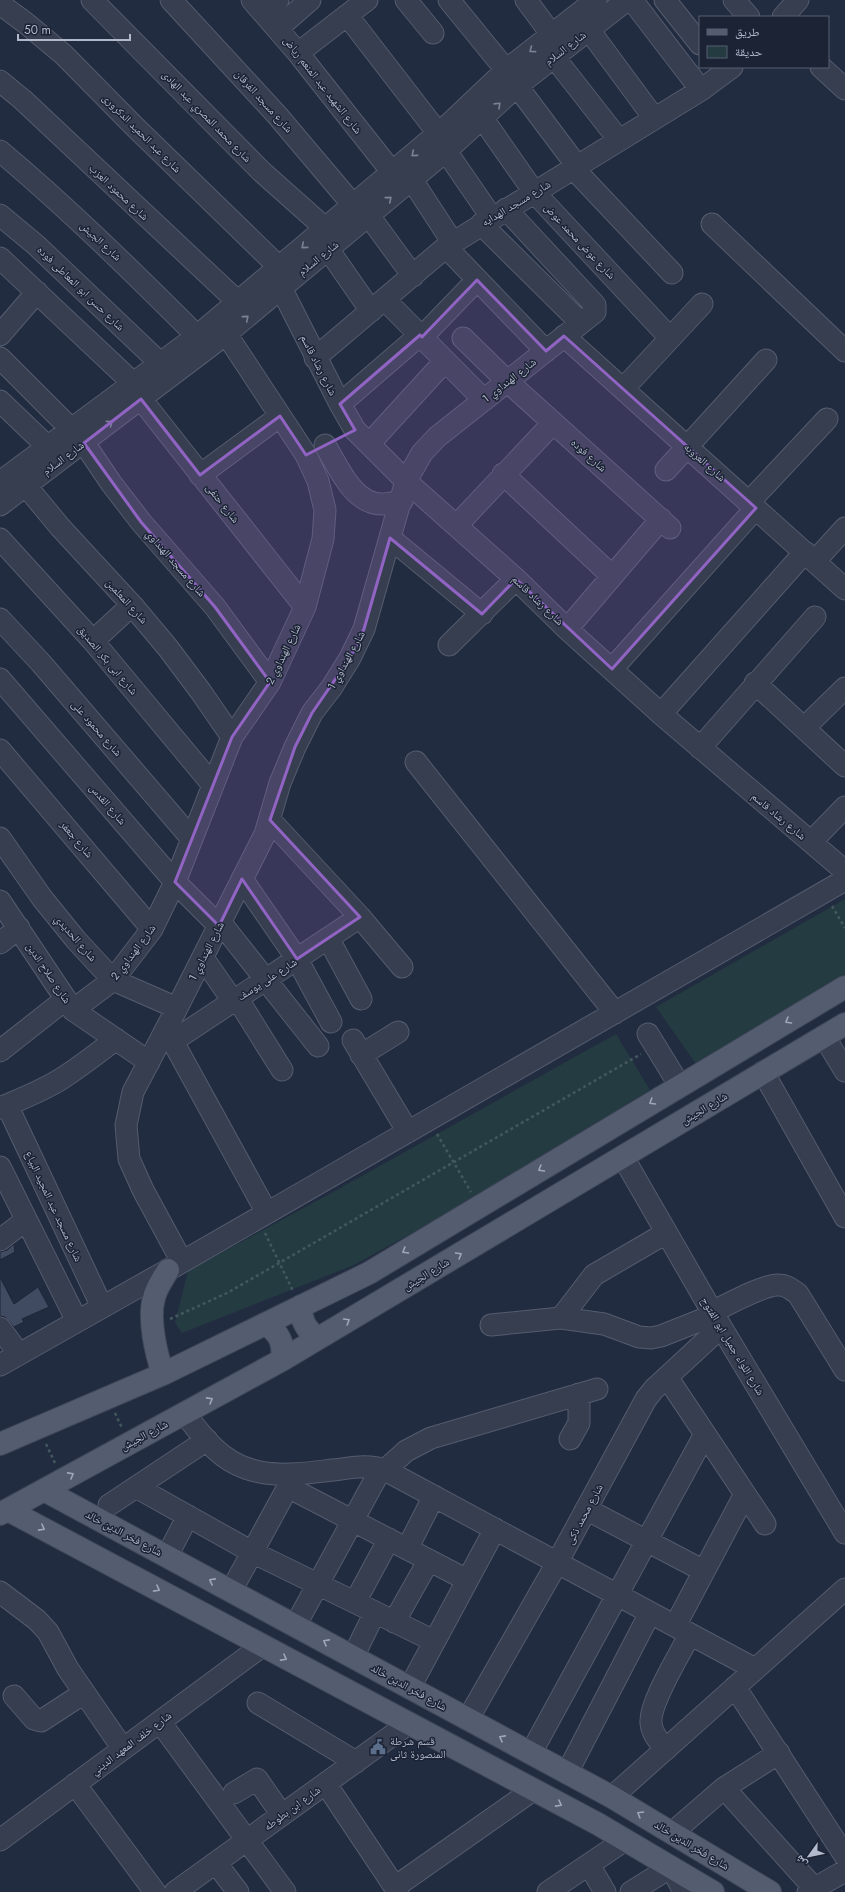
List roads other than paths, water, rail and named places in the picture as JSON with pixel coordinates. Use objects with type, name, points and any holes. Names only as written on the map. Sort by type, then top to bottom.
[{"type":"main road","points":[[0,1444],[163,1374],[369,1273],[845,987]]},
{"type":"main road","points":[[811,1007],[825,1036]]},
{"type":"main road","name":"شارع الجيش","points":[[4,1512],[282,1360],[845,1024]]},
{"type":"main road","points":[[163,1374],[156,1349],[152,1311],[154,1297],[175,1266]]},
{"type":"main road","points":[[301,1306],[301,1316],[304,1325],[310,1333],[318,1338]]},
{"type":"main road","points":[[265,1324],[274,1329],[280,1338],[283,1349],[282,1360]]},
{"type":"main road","name":"شارع فخر الدين خالد","points":[[44,1490],[612,1797],[770,1892]]},
{"type":"main road","points":[[4,1512],[262,1646],[598,1824],[713,1892]]},
{"type":"main road","points":[[408,1724],[417,1691]]},
{"type":"main road","points":[[598,1824],[612,1797]]},
{"type":"street","name":"شارع محمد المصري عبد الهادى","points":[[92,0],[260,171],[325,228]]},
{"type":"street","name":"شارع مسجد الفرقان","points":[[171,0],[277,115],[361,210],[413,276]]},
{"type":"street","points":[[268,10],[310,0]]},
{"type":"street","points":[[298,53],[367,0]]},
{"type":"street","points":[[406,0],[433,33]]},
{"type":"street","points":[[449,0],[511,78],[575,167],[672,273]]},
{"type":"street","points":[[526,0],[552,35]]},
{"type":"street","name":"شارع السلام","points":[[14,480],[78,436],[222,327],[280,288],[328,249],[392,172],[483,119],[511,78],[554,57],[628,0]]},
{"type":"street","points":[[632,0],[701,90]]},
{"type":"street","points":[[664,0],[699,43]]},
{"type":"street","points":[[734,0],[747,16]]},
{"type":"street","points":[[784,16],[798,0]]},
{"type":"street","name":"شارع السلام","points":[[137,391],[160,363],[197,336],[222,327],[238,302],[325,228],[361,210],[412,180],[442,142],[511,78],[552,35],[586,3]]},
{"type":"street","name":"شارع عبد الحميد الدكرورى","points":[[0,4],[64,55],[134,126],[279,267]]},
{"type":"street","name":"شارع الشهيد عبد المنعم رياض","points":[[268,10],[298,53],[392,172]]},
{"type":"street","points":[[348,15],[442,142],[493,217],[581,323]]},
{"type":"street","points":[[589,30],[654,118]]},
{"type":"street","points":[[554,57],[619,140]]},
{"type":"street","points":[[822,68],[845,89]]},
{"type":"street","name":"شارع مسجد الهدايه","points":[[315,358],[449,245],[701,90],[725,69]]},
{"type":"street","name":"شارع محمود العزب","points":[[0,81],[23,100],[238,302]]},
{"type":"street","name":"شارع عوض محمد عوض","points":[[483,119],[534,192],[670,338]]},
{"type":"street","name":"شارع الجيش","points":[[0,151],[35,180],[118,256],[197,336]]},
{"type":"street","points":[[412,180],[449,245],[477,280],[546,351]]},
{"type":"street","name":"شارع حسن ابو المعاطى فوده","points":[[0,215],[36,245],[160,363]]},
{"type":"street","name":"شارع الهنداوي 1","points":[[175,1266],[130,1159],[126,1125],[133,1092],[149,1062],[170,1035],[177,1008],[265,834],[280,783],[295,747],[312,713],[332,687],[350,658],[364,629],[374,600],[390,538],[402,502],[406,481],[422,453],[437,437],[581,323],[592,314],[596,308],[595,305],[493,217]]},
{"type":"street","points":[[712,224],[845,351]]},
{"type":"street","points":[[328,249],[378,306],[421,336],[484,400]]},
{"type":"street","name":"شارع حنفى","points":[[0,258],[37,292],[137,391],[200,475],[305,607]]},
{"type":"street","points":[[340,404],[421,336],[477,280]]},
{"type":"street","name":"شارع رشاد قاسم","points":[[280,288],[340,404],[362,437],[406,481],[516,579],[567,629],[661,714],[845,871]]},
{"type":"street","points":[[0,335],[37,292]]},
{"type":"street","points":[[623,389],[702,304]]},
{"type":"street","name":"شارع الهنداوي 2","points":[[0,1050],[70,1004],[113,980],[152,929],[175,882],[212,784],[232,737],[270,682],[305,607],[323,539],[326,510],[318,481],[306,455],[222,327]]},
{"type":"street","name":"شارع العروبه","points":[[564,336],[845,588]]},
{"type":"street","name":"شارع فوده","points":[[463,338],[553,423],[666,523],[612,576]]},
{"type":"street","name":"شارع مسجد الهنداوي","points":[[0,358],[78,436],[141,522],[215,607],[270,682]]},
{"type":"street","points":[[666,470],[766,360]]},
{"type":"street","points":[[306,455],[325,445],[362,437],[445,361]]},
{"type":"street","points":[[0,401],[48,447]]},
{"type":"street","points":[[200,475],[280,416]]},
{"type":"street","points":[[612,669],[752,505],[828,419]]},
{"type":"street","points":[[457,526],[503,474],[553,423]]},
{"type":"street","name":"شارع السلام","points":[[0,505],[14,480],[48,447],[78,436]]},
{"type":"street","points":[[325,445],[352,487],[360,496],[370,502],[382,504],[402,502]]},
{"type":"street","points":[[503,474],[612,576],[567,629]]},
{"type":"street","name":"شارع المعلمين","points":[[14,480],[132,605],[201,692],[232,737]]},
{"type":"street","points":[[661,714],[810,557],[845,528]]},
{"type":"street","points":[[390,538],[482,614]]},
{"type":"street","name":"شارع ابى بكر الصديق","points":[[0,539],[93,641],[212,784]]},
{"type":"street","points":[[449,644],[482,614],[516,579]]},
{"type":"street","points":[[93,641],[132,605]]},
{"type":"street","points":[[700,748],[814,617]]},
{"type":"street","name":"شارع محمود على","points":[[0,619],[41,664],[192,839]]},
{"type":"street","name":"شارع القدس","points":[[0,679],[175,882],[220,924],[318,1046]]},
{"type":"street","points":[[755,683],[845,766]]},
{"type":"street","points":[[804,728],[844,692]]},
{"type":"street","name":"شارع جعفر","points":[[0,750],[152,929]]},
{"type":"street","points":[[416,762],[615,1013]]},
{"type":"street","points":[[811,842],[845,807]]},
{"type":"street","points":[[270,820],[360,917],[402,967]]},
{"type":"street","name":"شارع الحديدي","points":[[0,838],[42,898],[76,940],[113,980],[177,1008]]},
{"type":"street","points":[[242,879],[297,959],[331,1022]]},
{"type":"street","points":[[0,1365],[175,1266],[845,880]]},
{"type":"street","name":"شارع صلاح الدين","points":[[0,901],[70,1004],[149,1062]]},
{"type":"street","name":"شارع على يوسف","points":[[170,1035],[235,1000],[360,917]]},
{"type":"street","points":[[0,943],[19,928]]},
{"type":"street","points":[[328,938],[361,999]]},
{"type":"street","points":[[203,958],[235,1000],[282,1070]]},
{"type":"street","points":[[398,1032],[357,1047],[408,1132]]},
{"type":"street","points":[[170,1035],[262,1216]]},
{"type":"street","points":[[825,1036],[845,1071]]},
{"type":"street","points":[[4,1107],[61,1079],[86,1063],[116,1039]]},
{"type":"street","points":[[652,1040],[680,1086]]},
{"type":"street","points":[[763,1072],[845,1216]]},
{"type":"street","name":"شارع مسجد عبد المجيد البياع","points":[[4,1107],[102,1307]]},
{"type":"street","name":"شارع اللواء جميل ابو الفتوح","points":[[623,1157],[716,1318],[845,1533]]},
{"type":"street","points":[[0,1167],[77,1321]]},
{"type":"street","points":[[0,1240],[26,1220]]},
{"type":"street","points":[[561,1318],[594,1275],[666,1233]]},
{"type":"street","points":[[491,1325],[561,1318],[604,1324],[639,1337],[651,1338],[716,1318],[768,1287],[779,1285],[790,1288],[798,1294],[845,1370]]},
{"type":"street","name":"شارع محمد ذكى","points":[[468,1719],[557,1563],[640,1410],[654,1389],[667,1377],[716,1318]]},
{"type":"street","points":[[0,1328],[19,1354]]},
{"type":"street","points":[[667,1377],[765,1524]]},
{"type":"street","points":[[295,1626],[352,1520],[383,1469],[406,1451],[431,1438],[588,1391],[579,1422],[570,1439]]},
{"type":"street","points":[[184,1414],[215,1449],[232,1462],[251,1470],[291,1481],[352,1520],[467,1580]]},
{"type":"street","points":[[531,1753],[705,1434]]},
{"type":"street","points":[[109,1505],[207,1440]]},
{"type":"street","points":[[231,1591],[291,1481],[365,1466],[383,1469],[755,1669]]},
{"type":"street","points":[[136,1487],[252,1552],[434,1641]]},
{"type":"street","points":[[666,1749],[656,1738],[650,1724],[652,1709],[704,1571],[745,1494]]},
{"type":"street","points":[[407,1549],[434,1496]]},
{"type":"street","points":[[586,1509],[704,1571]]},
{"type":"street","points":[[167,1556],[188,1516]]},
{"type":"street","points":[[417,1691],[434,1641],[495,1529]]},
{"type":"street","points":[[355,1602],[389,1540]]},
{"type":"street","points":[[394,1622],[429,1560]]},
{"type":"street","points":[[612,1797],[845,1589]]},
{"type":"street","points":[[0,1592],[37,1620],[48,1632],[68,1669],[123,1749]]},
{"type":"street","points":[[353,1656],[375,1612]]},
{"type":"street","points":[[567,1773],[650,1613]]},
{"type":"street","name":"شارع خلف المعهد الديني","points":[[0,1840],[262,1646]]},
{"type":"street","points":[[735,1687],[845,1856]]},
{"type":"street","points":[[14,1696],[34,1719],[41,1721],[84,1693]]},
{"type":"street","points":[[258,1703],[356,1762]]},
{"type":"street","points":[[160,1722],[285,1892]]},
{"type":"street","name":"شارع ابن بطوطه","points":[[175,1892],[408,1724]]},
{"type":"street","points":[[672,1833],[724,1788],[750,1769],[779,1753]]},
{"type":"street","points":[[234,1793],[257,1779],[282,1815]]},
{"type":"street","points":[[75,1784],[155,1892]]},
{"type":"street","points":[[326,1784],[396,1890],[533,1790]]},
{"type":"street","points":[[724,1788],[811,1890],[845,1871]]},
{"type":"street","points":[[548,1892],[625,1840]]},
{"type":"street","points":[[216,1862],[238,1892]]},
{"type":"street","points":[[588,1865],[605,1892]]},
{"type":"street","points":[[631,1892],[671,1867],[684,1892]]},
{"type":"place","name":"قسم شرطة المنصورة ثانى","points":[[378,1747]]}]
